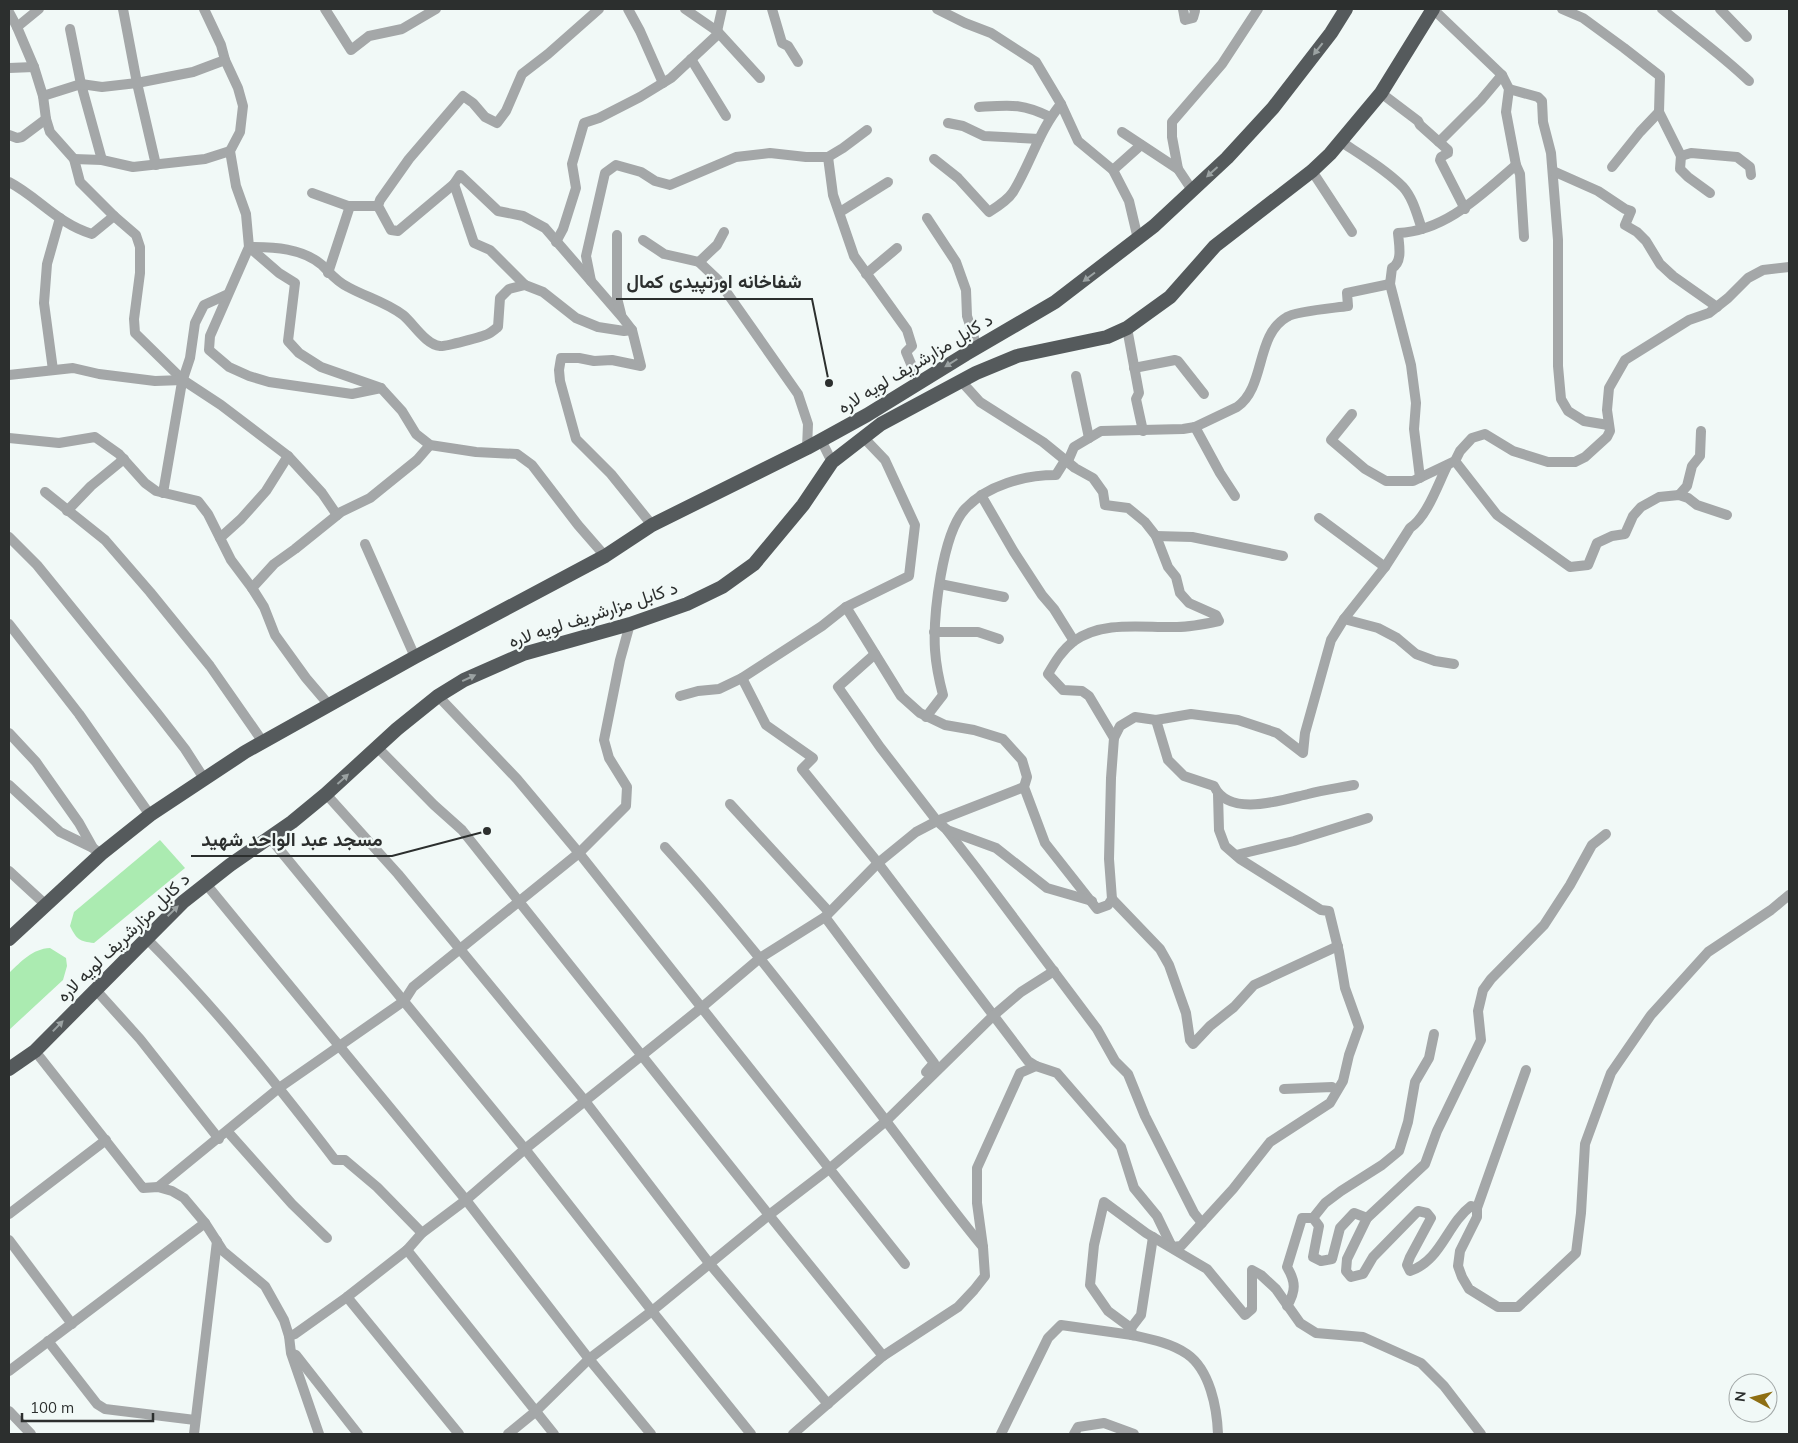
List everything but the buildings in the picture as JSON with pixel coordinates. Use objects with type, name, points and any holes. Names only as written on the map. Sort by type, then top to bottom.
[{"type":"highway","name":"د کابل مزارشریف لویه لاره","points":[[9,939],[46,905],[97,851],[263,742],[415,657],[605,556],[652,525],[807,448],[1055,302],[1154,226],[1227,158],[1273,108],[1331,33],[1346,9]]},
{"type":"highway","name":"د کابل مزارشریف لویه لاره","points":[[9,1070],[35,1051],[183,902],[326,794],[377,747],[438,696],[464,680],[523,654],[630,624],[687,604],[722,587],[754,564],[803,504],[832,462],[881,424],[976,373],[1016,356],[1107,337],[1127,328],[1170,297],[1215,246],[1312,171],[1330,154],[1381,93],[1433,9]]},
{"type":"street","points":[[17,27],[39,9]]},
{"type":"street","points":[[123,9],[156,165]]},
{"type":"street","points":[[204,9],[221,45],[243,106],[240,132],[230,151],[236,186],[246,214],[249,246],[226,295],[210,336],[209,350],[229,367],[256,378],[302,388],[352,394],[382,388]]},
{"type":"street","points":[[325,9],[351,50],[369,36],[402,30],[436,9]]},
{"type":"street","points":[[599,9],[522,74],[506,111],[498,123],[486,117],[473,102],[463,96],[409,160],[380,200],[378,206],[391,230],[398,231],[454,184],[460,176],[498,211],[523,216],[545,228],[592,282],[632,330],[641,366],[612,360],[594,361],[579,358],[561,358],[558,370],[560,381],[576,439],[611,474],[652,525]]},
{"type":"street","points":[[628,9],[664,83]]},
{"type":"street","points":[[685,9],[717,31],[760,78]]},
{"type":"street","points":[[556,242],[563,229],[576,188],[572,164],[584,123],[599,118],[640,97],[671,78],[716,36],[722,9]]},
{"type":"street","points":[[772,9],[782,43],[788,46],[798,62]]},
{"type":"street","points":[[937,9],[991,33],[1036,62],[1061,104],[1078,140],[1112,170],[1129,201],[1138,239]]},
{"type":"street","points":[[1183,9],[1185,20],[1193,18],[1196,11],[1194,9]]},
{"type":"street","points":[[1192,190],[1178,169],[1172,137],[1172,122],[1222,64],[1258,9]]},
{"type":"street","points":[[1433,9],[1502,75],[1509,89],[1506,112],[1516,165],[1520,174],[1524,237]]},
{"type":"street","points":[[1562,9],[1583,18],[1660,76],[1659,112],[1681,156],[1680,169],[1710,193]]},
{"type":"street","points":[[1662,9],[1726,59],[1750,81]]},
{"type":"street","points":[[1720,9],[1747,37]]},
{"type":"street","points":[[9,12],[34,67],[43,96],[50,132],[74,159],[80,182],[136,235],[140,248],[138,298],[134,319],[135,333],[183,380],[221,405],[288,456],[322,493],[337,515]]},
{"type":"street","points":[[70,29],[81,84],[102,160]]},
{"type":"street","points":[[691,59],[726,116]]},
{"type":"street","points":[[43,96],[81,84],[102,87],[138,83],[192,72],[225,60]]},
{"type":"street","points":[[9,68],[34,67]]},
{"type":"street","points":[[1439,142],[1481,100],[1502,75]]},
{"type":"street","points":[[1509,89],[1538,97],[1542,101],[1543,122],[1551,153],[1558,240],[1558,366],[1561,399],[1568,411],[1584,421],[1608,426]]},
{"type":"street","points":[[1381,93],[1418,121],[1449,151],[1440,160],[1465,209]]},
{"type":"street","points":[[980,107],[1012,104],[1033,108],[1050,117]]},
{"type":"street","points":[[934,159],[958,178],[989,212],[1012,193],[1050,117],[1061,104]]},
{"type":"street","points":[[1612,167],[1659,112]]},
{"type":"street","points":[[9,134],[17,138],[22,137],[46,118]]},
{"type":"street","points":[[948,123],[963,126],[984,136],[1039,139]]},
{"type":"street","points":[[592,282],[586,256],[605,173],[616,165],[640,172],[655,181],[670,184],[736,157],[770,153],[806,157],[828,157],[867,130]]},
{"type":"street","points":[[1122,132],[1178,169]]},
{"type":"street","points":[[1340,141],[1377,166],[1403,188],[1413,205],[1422,229]]},
{"type":"street","points":[[1112,170],[1141,145]]},
{"type":"street","points":[[74,159],[102,160],[133,168],[205,159],[230,151]]},
{"type":"street","points":[[1681,156],[1691,153],[1737,157],[1750,167],[1751,176]]},
{"type":"street","points":[[828,157],[833,196],[854,256],[907,330],[912,346],[906,352],[919,383]]},
{"type":"street","points":[[1420,478],[1414,429],[1416,403],[1412,374],[1390,284],[1392,268],[1397,265],[1399,260],[1398,233],[1422,229],[1465,209],[1516,165]]},
{"type":"street","points":[[1312,171],[1352,232]]},
{"type":"street","points":[[1553,171],[1598,191],[1631,211],[1625,225],[1637,232],[1646,241],[1660,264],[1673,276],[1717,307]]},
{"type":"street","points":[[840,212],[888,182]]},
{"type":"street","points":[[9,195],[12,184],[60,218],[82,231],[92,234],[114,216]]},
{"type":"street","points":[[454,184],[474,242],[490,250],[525,284],[543,292],[576,318],[598,327],[624,331],[632,330]]},
{"type":"street","points":[[312,193],[350,206],[378,206]]},
{"type":"street","points":[[328,273],[350,206]]},
{"type":"street","points":[[53,370],[44,303],[47,264],[60,218]]},
{"type":"street","points":[[927,218],[956,262],[966,290],[967,316],[978,347]]},
{"type":"street","points":[[699,262],[717,245],[724,232]]},
{"type":"street","points":[[617,235],[617,298],[622,317]]},
{"type":"street","points":[[643,240],[664,254],[699,262],[718,280],[798,394],[808,424],[807,448]]},
{"type":"street","points":[[249,246],[275,247],[305,255],[322,266],[328,273],[347,287],[386,303],[438,346],[447,346],[488,334],[498,327],[500,298],[509,289],[525,284]]},
{"type":"street","points":[[249,246],[279,273],[295,283],[288,341],[299,353],[321,367],[382,388],[402,411],[416,434],[430,445],[476,452],[516,454],[532,465],[578,525],[605,556]]},
{"type":"street","points":[[866,274],[898,248]]},
{"type":"street","points":[[846,607],[901,696],[926,717],[946,725],[974,730],[1003,739],[1022,760],[1027,777],[1024,787],[1045,843],[1098,909],[1108,905],[1112,899],[1109,859],[1110,806],[1114,738],[1120,726],[1135,717],[1156,720],[1190,714],[1238,720],[1277,733],[1303,754],[1305,733],[1331,640],[1344,619],[1385,567],[1410,528],[1416,524],[1451,463],[1472,438],[1485,434],[1512,451],[1548,462],[1575,462],[1585,457],[1610,432],[1607,410],[1609,388],[1625,360],[1689,320],[1709,313],[1728,298],[1748,278],[1763,270],[1789,267]]},
{"type":"street","points":[[926,717],[943,695],[939,680],[934,632],[940,584],[949,538],[964,510],[981,495],[1003,485],[1035,475],[1056,475],[1074,447],[1101,431],[1143,431],[1195,427],[1242,403],[1257,376],[1269,335],[1287,316],[1348,306],[1347,293],[1390,284]]},
{"type":"street","points":[[163,493],[183,380],[190,358],[195,322],[204,305],[226,295]]},
{"type":"street","points":[[1127,328],[1139,394],[1136,399],[1143,431]]},
{"type":"street","points":[[1134,368],[1178,361],[1204,394]]},
{"type":"street","points":[[9,375],[74,368],[99,374],[155,381],[183,380]]},
{"type":"street","points":[[1076,376],[1089,438]]},
{"type":"street","points":[[962,381],[980,402],[1067,460],[1075,468],[1093,478],[1103,492],[1106,505],[1128,508],[1145,522],[1156,536],[1168,567],[1176,577],[1180,593],[1189,603],[1216,615],[1219,621],[1175,628],[1115,627],[1091,632],[1074,641],[1059,655],[1048,674],[1063,690],[1082,691],[1089,696],[1114,738]]},
{"type":"street","points":[[1352,414],[1331,440],[1365,470],[1386,480],[1413,481],[1451,463]]},
{"type":"street","points":[[1195,427],[1235,496]]},
{"type":"street","points":[[1679,496],[1687,486],[1692,466],[1700,456],[1701,431]]},
{"type":"street","points":[[9,438],[59,443],[95,437],[124,459],[144,483],[156,491],[198,501],[208,514],[231,560],[264,607],[275,635],[306,678],[329,705]]},
{"type":"street","points":[[680,696],[698,691],[719,689],[742,678],[822,626],[846,607],[909,576],[915,525],[885,460],[863,437]]},
{"type":"street","points":[[821,440],[832,462]]},
{"type":"street","points":[[252,588],[274,564],[296,549],[337,515],[370,498],[418,460],[430,445]]},
{"type":"street","points":[[220,538],[242,519],[266,490],[288,456]]},
{"type":"street","points":[[67,511],[91,486],[124,459]]},
{"type":"street","points":[[1451,463],[1497,515],[1570,567],[1588,565],[1597,543],[1612,536],[1625,534],[1641,507],[1659,497],[1679,496],[1688,498],[1697,505],[1727,515]]},
{"type":"street","points":[[45,492],[105,540],[210,666],[263,742]]},
{"type":"street","points":[[981,495],[1014,552],[1042,595],[1054,608],[1074,641]]},
{"type":"street","points":[[1320,518],[1385,567]]},
{"type":"street","points":[[1156,536],[1192,537],[1283,556]]},
{"type":"street","points":[[9,537],[36,565],[157,713],[185,749],[205,780]]},
{"type":"street","points":[[364,544],[415,657]]},
{"type":"street","points":[[940,584],[1004,597]]},
{"type":"street","points":[[1344,619],[1378,628],[1397,638],[1416,654],[1434,661],[1454,664]]},
{"type":"street","points":[[9,624],[79,714],[150,815]]},
{"type":"street","points":[[158,1187],[228,1132],[279,1088],[404,1001],[413,987],[579,853],[626,806],[627,787],[609,758],[604,740],[620,660],[630,624]]},
{"type":"street","points":[[934,632],[978,632],[1000,639]]},
{"type":"street","points":[[876,654],[838,687],[875,740],[937,821],[946,829],[1097,1029],[1115,1061],[1128,1074],[1154,1133],[1194,1213],[1202,1223]]},
{"type":"street","points":[[742,678],[766,725],[813,758],[802,769],[878,863],[1028,1061],[1036,1066],[1057,1073],[1122,1147],[1134,1188],[1158,1216],[1172,1247]]},
{"type":"street","points":[[438,696],[517,779],[579,853],[905,1264]]},
{"type":"street","points":[[1156,720],[1168,760],[1184,776],[1214,786],[1218,794],[1219,830],[1225,846],[1321,910],[1329,911],[1338,946],[1345,988],[1359,1027],[1348,1055],[1343,1080],[1330,1103],[1270,1142],[1233,1189],[1181,1246],[1172,1247]]},
{"type":"street","points":[[9,733],[36,762],[97,851]]},
{"type":"street","points":[[377,747],[434,805],[462,830],[769,1216],[883,1356]]},
{"type":"street","points":[[9,785],[60,832],[97,851]]},
{"type":"street","points":[[1218,794],[1237,804],[1261,805],[1354,785]]},
{"type":"street","points":[[289,1336],[295,1334],[347,1297],[407,1250],[422,1233],[466,1200],[525,1149],[701,1008],[760,958],[827,914],[878,863],[916,832],[937,821],[1024,787]]},
{"type":"street","points":[[326,794],[398,874],[585,1101],[709,1263],[828,1404]]},
{"type":"street","points":[[730,804],[827,914],[934,1063],[916,1083],[916,1092]]},
{"type":"street","points":[[1236,855],[1294,841],[1368,818]]},
{"type":"street","points":[[946,829],[996,848],[1046,888],[1092,901]]},
{"type":"street","points":[[1477,1208],[1471,1206],[1463,1212],[1440,1247],[1421,1268],[1410,1271],[1407,1265],[1430,1218],[1427,1213],[1418,1211],[1374,1257],[1363,1274],[1351,1277],[1346,1271],[1348,1259],[1367,1218],[1424,1164],[1437,1131],[1481,1040],[1478,1010],[1483,990],[1544,925],[1570,885],[1592,845],[1606,834]]},
{"type":"street","points":[[270,838],[525,1149],[751,1434]]},
{"type":"street","points":[[665,847],[708,894],[760,958],[957,1216],[983,1247]]},
{"type":"street","points":[[9,871],[46,905]]},
{"type":"street","points":[[206,884],[466,1200],[589,1359],[651,1434]]},
{"type":"street","points":[[1526,1070],[1477,1208],[1476,1217],[1460,1251],[1458,1266],[1469,1289],[1498,1307],[1518,1307],[1576,1252],[1581,1213],[1585,1144],[1611,1073],[1651,1015],[1708,952],[1789,896]]},
{"type":"street","points":[[1112,899],[1160,949],[1170,965],[1186,1013],[1190,1040],[1193,1044],[1210,1026],[1234,1007],[1254,985],[1338,946]]},
{"type":"street","points":[[146,938],[199,995],[279,1088],[336,1160],[344,1160],[377,1187],[422,1233]]},
{"type":"street","points":[[508,1434],[535,1412],[589,1359],[830,1169],[886,1121],[994,1015],[1021,992],[1054,971]]},
{"type":"street","points":[[95,989],[140,1039],[219,1139]]},
{"type":"street","points":[[1313,1218],[1324,1203],[1382,1165],[1399,1151],[1408,1122],[1415,1082],[1429,1058],[1434,1034]]},
{"type":"street","points":[[35,1051],[143,1188],[158,1187],[172,1191],[184,1198],[223,1250],[265,1286],[284,1320],[289,1336],[291,1353],[319,1434]]},
{"type":"street","points":[[793,1434],[883,1356],[958,1307],[985,1276],[977,1203],[977,1168],[1020,1073],[1036,1066]]},
{"type":"street","points":[[1284,1089],[1332,1086],[1336,1090]]},
{"type":"street","points":[[228,1132],[292,1204],[327,1238]]},
{"type":"street","points":[[9,1214],[106,1140]]},
{"type":"street","points":[[1131,1331],[1108,1311],[1090,1285],[1094,1245],[1104,1202],[1153,1237],[1207,1269],[1245,1315],[1252,1309],[1252,1270],[1261,1275],[1276,1289],[1300,1324],[1316,1333],[1363,1337],[1421,1363],[1444,1386],[1482,1434]]},
{"type":"street","points":[[1313,1218],[1318,1226],[1313,1257],[1321,1261],[1332,1260],[1340,1228],[1354,1213],[1367,1218]]},
{"type":"street","points":[[1287,1306],[1292,1297],[1294,1280],[1287,1267],[1302,1218],[1313,1218]]},
{"type":"street","points":[[9,1371],[205,1224]]},
{"type":"street","points":[[1131,1331],[1141,1315],[1153,1237]]},
{"type":"street","points":[[9,1240],[72,1324]]},
{"type":"street","points":[[194,1434],[217,1241]]},
{"type":"street","points":[[407,1250],[554,1434]]},
{"type":"street","points":[[347,1297],[459,1434]]},
{"type":"street","points":[[1001,1434],[1048,1338],[1061,1325],[1131,1331],[1187,1353],[1200,1365],[1211,1392],[1218,1423],[1218,1434]]},
{"type":"street","points":[[48,1342],[97,1404],[106,1409],[195,1420]]},
{"type":"street","points":[[291,1353],[296,1355],[358,1434]]},
{"type":"street","points":[[9,1410],[31,1434]]},
{"type":"street","points":[[1074,1434],[1078,1427],[1104,1423],[1134,1434]]},
{"type":"green space","points":[[160,840],[185,868],[94,943],[79,939],[70,926],[74,912]]},
{"type":"green space","points":[[50,948],[66,958],[67,966],[63,980],[9,1030],[9,973],[33,953]]},
{"type":"place","name":"شفاخانه اورتپیدی کمال","points":[[829,383]]},
{"type":"place","name":"مسجد عبد الواحد شهید","points":[[487,831]]}]
